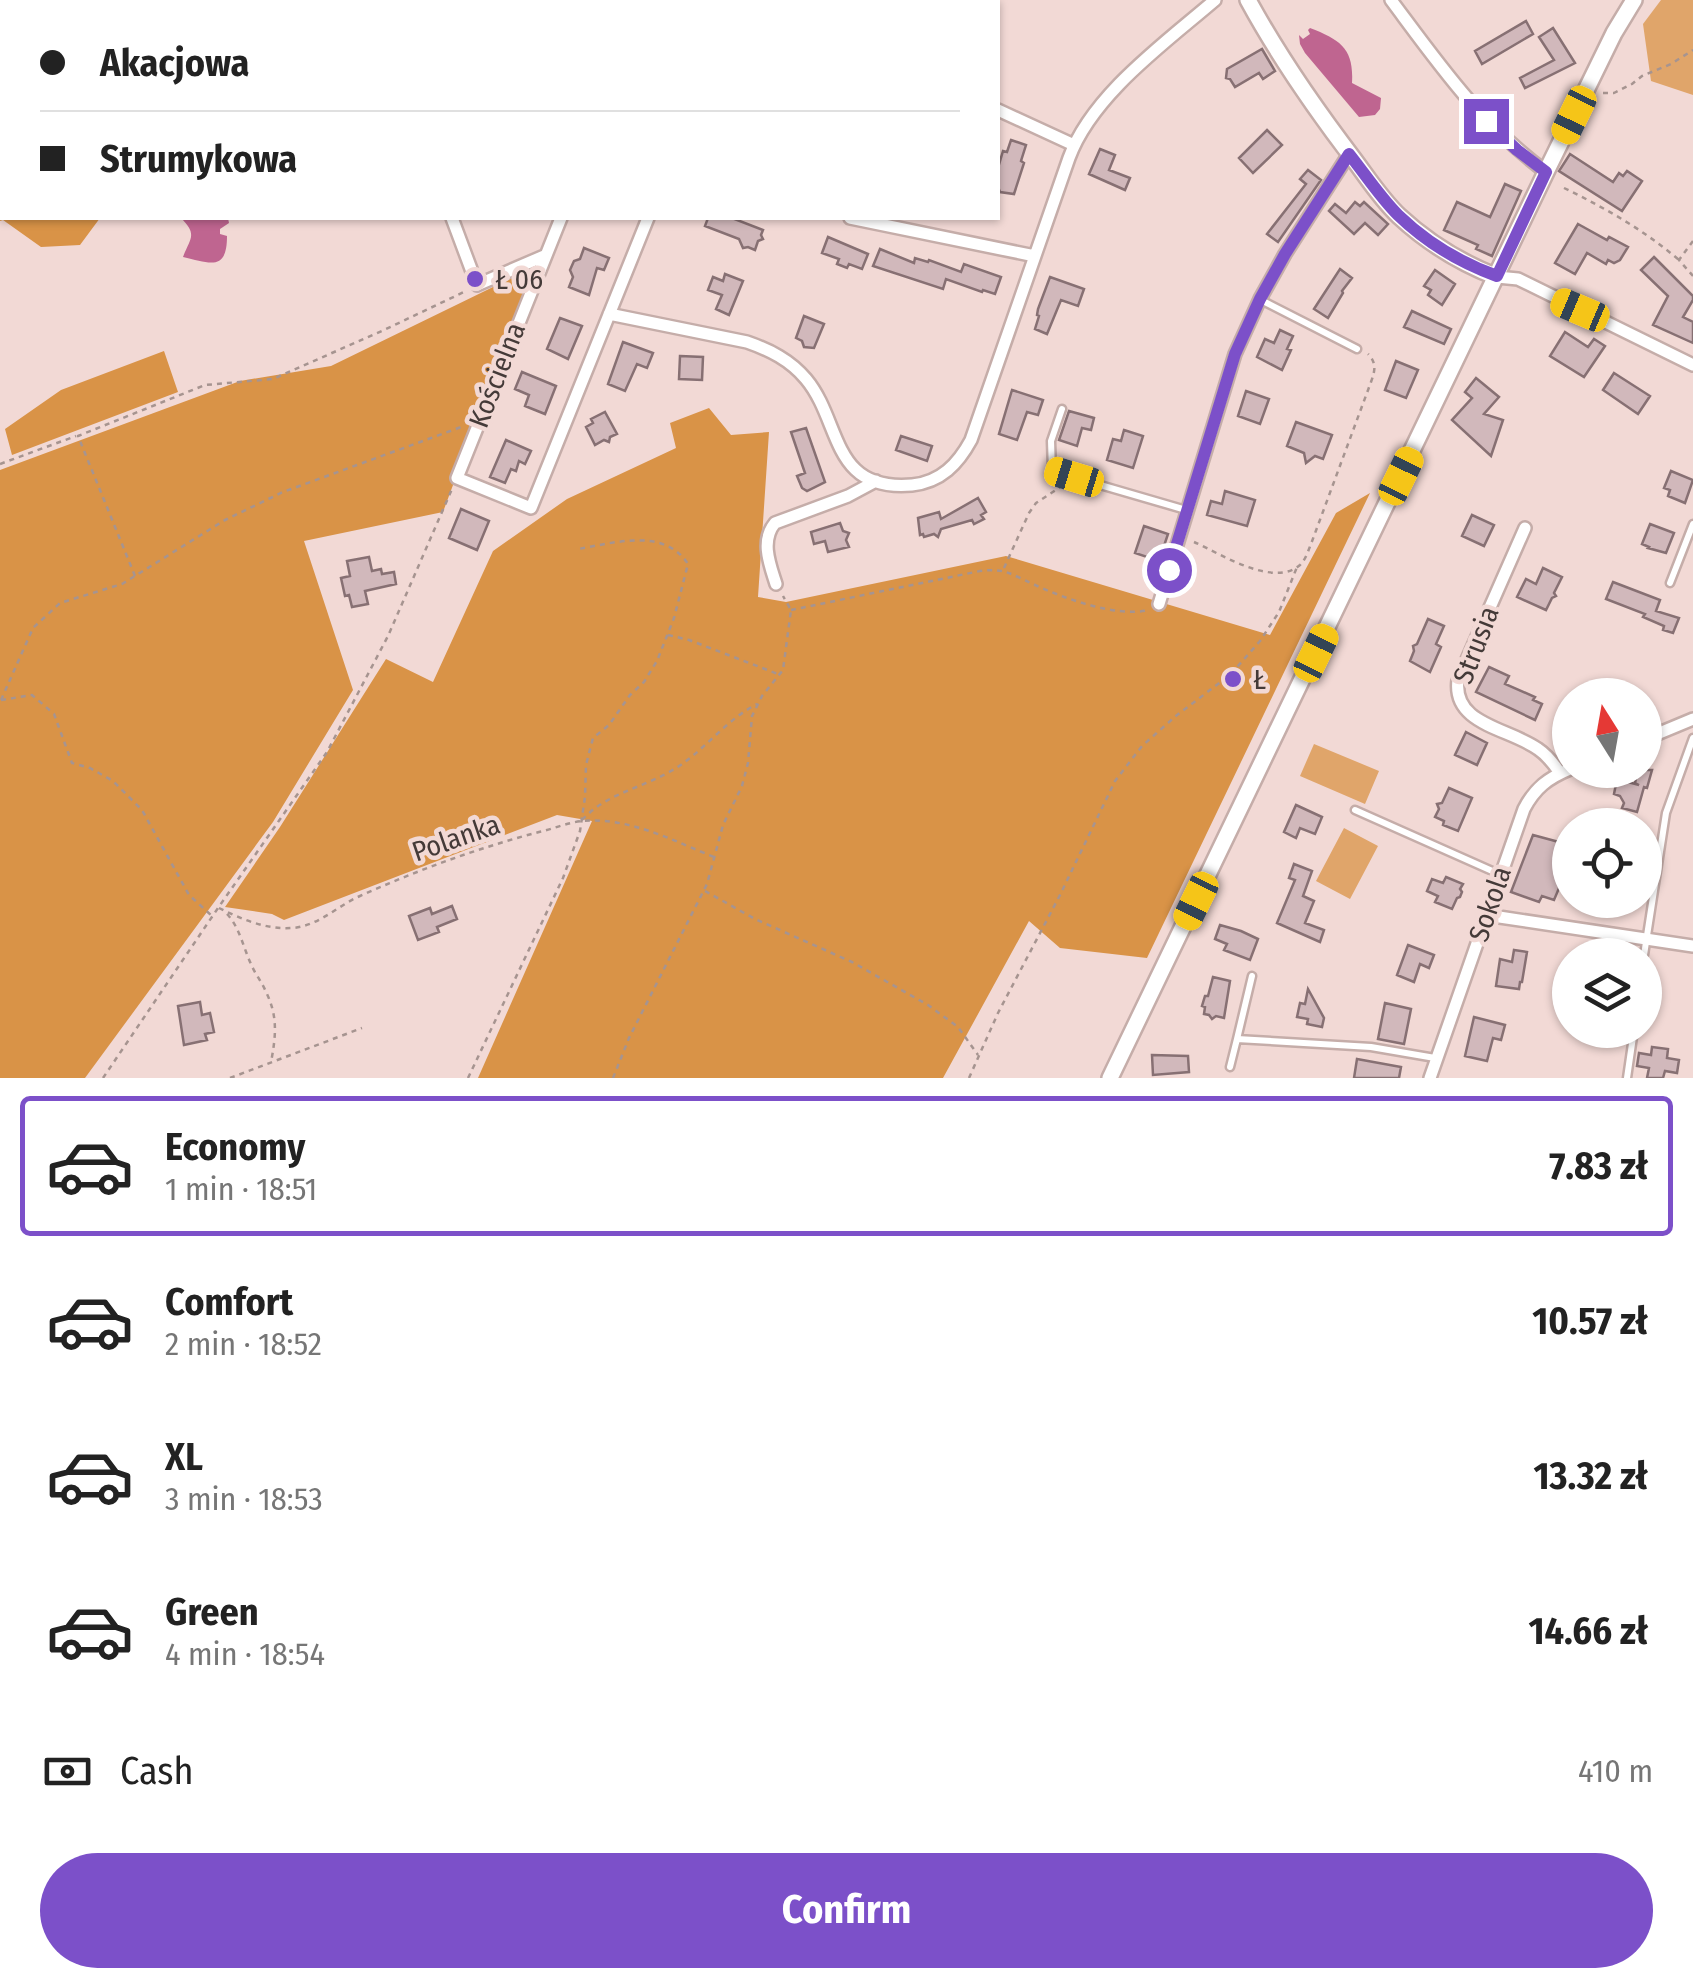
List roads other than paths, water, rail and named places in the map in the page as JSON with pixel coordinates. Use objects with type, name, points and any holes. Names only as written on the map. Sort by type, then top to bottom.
[{"type":"main road","points":[[1248,0],[1307,96],[1396,213],[1421,234],[1476,268],[1497,276]]},
{"type":"main road","points":[[1110,1078],[1546,172],[1634,0]]},
{"type":"street","points":[[647,220],[609,314],[747,342],[768,350],[804,376],[846,459],[857,470],[876,481],[897,486],[939,478],[954,466],[971,440],[1083,126],[1098,106],[1215,0]]},
{"type":"street","points":[[1391,0],[1458,90],[1507,141],[1546,172]]},
{"type":"street","points":[[1000,111],[1074,144]]},
{"type":"street","points":[[1159,604],[1235,354],[1285,254],[1349,154]]},
{"type":"street","points":[[453,220],[477,285],[544,256]]},
{"type":"street","name":"Kościelna","points":[[560,220],[457,478],[531,508],[609,314]]},
{"type":"street","points":[[860,220],[1036,256]]},
{"type":"street","points":[[1497,276],[1518,279],[1693,365]]},
{"type":"street","points":[[776,584],[767,556],[769,530],[775,523],[848,496],[876,481]]},
{"type":"street","name":"Strusia","points":[[1524,528],[1456,692],[1460,706],[1470,715],[1536,747],[1552,760]]},
{"type":"street","points":[[1662,732],[1693,719]]},
{"type":"street","name":"Sokola","points":[[1430,1078],[1524,809],[1533,792],[1552,778]]},
{"type":"street","points":[[1486,915],[1639,938]]},
{"type":"street","points":[[1662,941],[1693,946]]},
{"type":"lane","points":[[1260,299],[1358,349]]},
{"type":"lane","points":[[1062,409],[1051,441],[1052,470],[1186,510]]},
{"type":"lane","points":[[1670,582],[1693,524]]},
{"type":"lane","points":[[1693,719],[1693,728]]},
{"type":"lane","points":[[1646,938],[1666,813],[1693,738]]},
{"type":"lane","points":[[1354,810],[1500,875]]},
{"type":"lane","points":[[1230,1067],[1252,976]]},
{"type":"lane","points":[[1237,1038],[1371,1047],[1437,1058]]},
{"type":"lane","points":[[1627,1078],[1631,1048]]},
{"type":"place","name":"Ł 06","points":[[475,279]]},
{"type":"place","name":"Ł","points":[[1233,679]]}]
